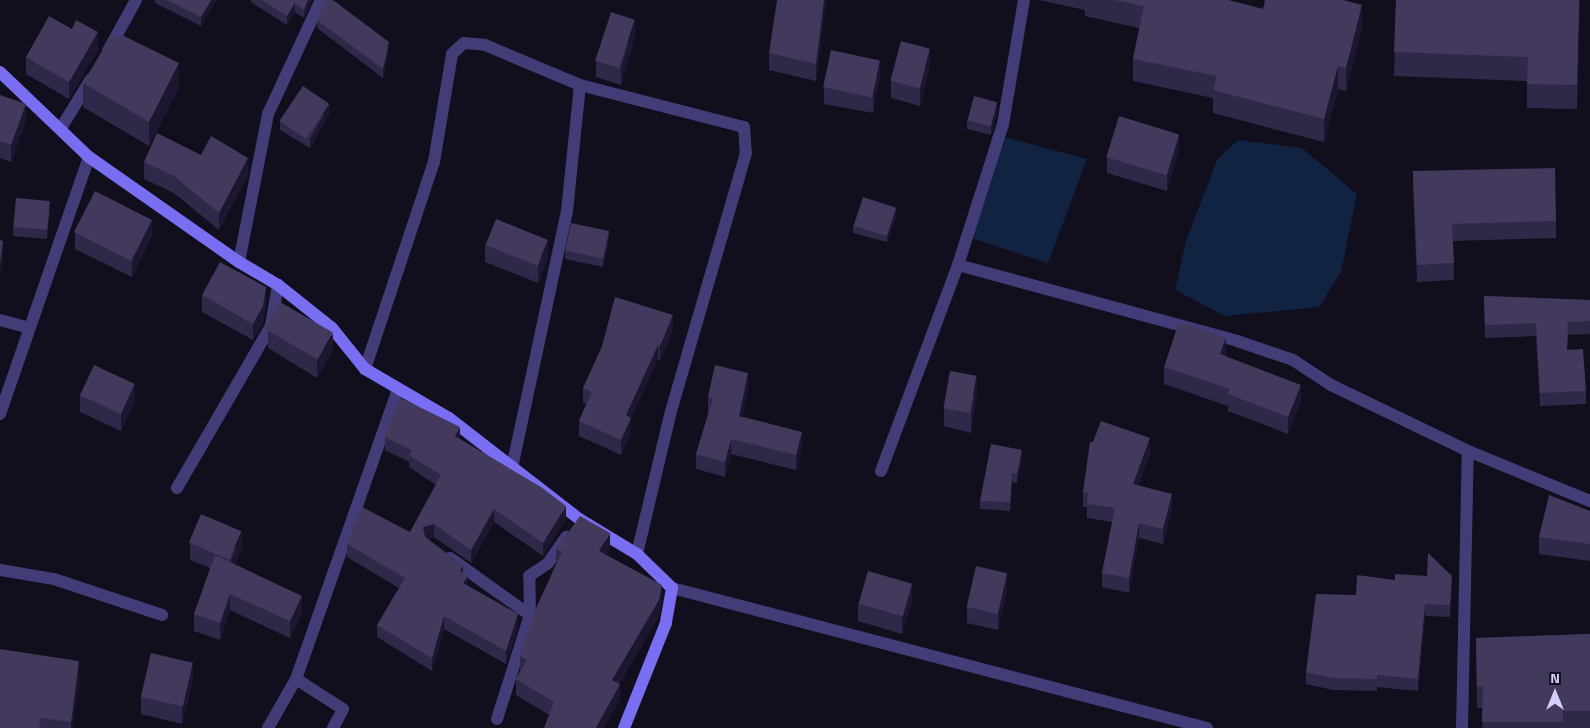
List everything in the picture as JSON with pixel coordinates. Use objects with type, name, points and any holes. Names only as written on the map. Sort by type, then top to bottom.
[{"type":"street","points":[[62,128],[136,0]]},
{"type":"street","points":[[239,262],[268,114],[321,0]]},
{"type":"street","points":[[881,471],[958,265],[1003,124],[1024,0]]},
{"type":"street","points":[[365,370],[434,162],[452,54],[464,43],[485,45],[580,85],[744,127],[746,153],[671,411],[637,554]]},
{"type":"street","points":[[0,72],[62,128],[89,157],[239,262],[278,285],[332,328],[365,370],[449,418],[579,519],[637,554],[672,588],[1207,728]]},
{"type":"street","points":[[512,468],[567,212],[580,85]]},
{"type":"street","points":[[0,414],[89,157]]},
{"type":"street","points":[[958,265],[1237,341],[1293,360],[1330,385],[1468,451],[1590,501]]},
{"type":"street","points":[[177,488],[271,326],[278,285]]},
{"type":"street","points":[[0,320],[29,328]]},
{"type":"street","points":[[268,728],[296,679],[398,389]]},
{"type":"street","points":[[1462,728],[1468,451]]},
{"type":"street","points":[[497,719],[530,615],[529,576],[548,563],[579,519]]},
{"type":"street","points":[[437,549],[530,615]]},
{"type":"street","points":[[0,570],[54,579],[162,614]]},
{"type":"street","points":[[624,728],[666,623],[672,588]]},
{"type":"street","points":[[296,679],[343,709],[333,728]]},
{"type":"water","points":[[993,134],[1087,159],[1048,263],[968,237]]},
{"type":"water","points":[[1238,140],[1302,148],[1357,194],[1341,272],[1319,307],[1225,316],[1175,290],[1186,241],[1217,160]]},
{"type":"building","points":[[167,0],[211,0],[201,17]]},
{"type":"building","points":[[262,0],[308,0],[304,10],[295,3],[287,16]]},
{"type":"building","points":[[326,0],[333,0],[389,42],[383,69],[317,20]]},
{"type":"building","points":[[777,0],[824,0],[816,64],[769,53]]},
{"type":"building","points":[[1114,0],[1228,0],[1263,9],[1265,0],[1343,0],[1362,5],[1346,68],[1338,66],[1324,119],[1213,90],[1217,76],[1133,59],[1144,6]]},
{"type":"building","points":[[1396,0],[1579,0],[1577,85],[1527,84],[1528,57],[1394,52]]},
{"type":"building","points":[[611,12],[635,20],[619,68],[595,61]]},
{"type":"building","points":[[49,16],[72,29],[76,20],[98,32],[69,82],[26,57]]},
{"type":"building","points":[[112,34],[120,38],[122,35],[179,63],[149,122],[83,83]]},
{"type":"building","points":[[901,41],[930,49],[919,88],[890,81]]},
{"type":"building","points":[[831,50],[880,60],[872,98],[823,87]]},
{"type":"building","points":[[303,86],[330,104],[306,139],[280,121]]},
{"type":"building","points":[[0,95],[26,104],[11,145],[0,141]]},
{"type":"building","points":[[974,96],[997,102],[991,126],[968,120]]},
{"type":"building","points":[[1119,116],[1179,134],[1167,176],[1106,157]]},
{"type":"building","points":[[157,133],[201,155],[211,136],[248,158],[219,213],[174,176],[144,162]]},
{"type":"building","points":[[1555,168],[1556,221],[1452,224],[1454,263],[1417,265],[1413,171]]},
{"type":"building","points":[[95,191],[152,220],[131,261],[74,232]]},
{"type":"building","points":[[863,197],[896,208],[887,236],[854,226]]},
{"type":"building","points":[[16,198],[50,201],[47,230],[13,227]]},
{"type":"building","points":[[496,219],[548,240],[537,266],[486,245]]},
{"type":"building","points":[[571,223],[609,231],[603,258],[565,250]]},
{"type":"building","points":[[0,240],[3,241],[0,264]]},
{"type":"building","points":[[220,262],[266,287],[263,306],[253,324],[202,295]]},
{"type":"building","points":[[1484,296],[1590,300],[1590,321],[1568,322],[1567,350],[1583,349],[1586,391],[1540,393],[1536,323],[1485,325]]},
{"type":"building","points":[[615,297],[673,315],[626,415],[631,418],[621,440],[579,421],[592,392],[583,388],[602,346]]},
{"type":"building","points":[[280,302],[333,332],[317,359],[264,329]]},
{"type":"building","points":[[1179,322],[1226,338],[1220,354],[1301,385],[1288,417],[1228,394],[1230,389],[1164,367]]},
{"type":"building","points":[[94,365],[135,384],[121,414],[80,395]]},
{"type":"building","points":[[715,365],[748,373],[739,416],[802,432],[796,455],[731,439],[725,462],[696,454],[713,398],[708,397]]},
{"type":"building","points":[[950,371],[977,376],[970,413],[943,408]]},
{"type":"building","points":[[401,398],[460,427],[455,436],[541,487],[566,506],[543,543],[494,509],[471,550],[434,524],[423,527],[425,537],[463,565],[460,571],[468,576],[463,583],[518,614],[506,651],[444,616],[432,658],[377,625],[405,578],[347,544],[358,515],[362,507],[410,532],[441,475],[409,455],[412,450],[385,437]]},
{"type":"building","points":[[1101,421],[1150,438],[1133,484],[1172,494],[1163,529],[1139,523],[1129,578],[1102,573],[1115,508],[1087,504],[1088,493],[1083,492],[1090,442],[1093,442]]},
{"type":"building","points":[[991,444],[1022,450],[1017,474],[1012,473],[1010,502],[980,501]]},
{"type":"building","points":[[1549,495],[1590,511],[1590,544],[1539,537]]},
{"type":"building","points":[[201,514],[242,531],[229,560],[189,543]]},
{"type":"building","points":[[580,516],[610,533],[599,551],[662,585],[659,600],[612,680],[620,684],[596,728],[544,728],[554,702],[516,679],[527,660],[520,656],[536,608],[562,552],[556,549]]},
{"type":"building","points":[[1428,553],[1452,576],[1450,605],[1425,604],[1418,679],[1377,675],[1377,679],[1333,678],[1306,672],[1316,594],[1356,595],[1357,575],[1395,580],[1395,574],[1427,576]]},
{"type":"building","points":[[215,555],[302,596],[290,621],[230,594],[220,623],[194,614]]},
{"type":"building","points":[[976,566],[1007,573],[998,614],[967,607]]},
{"type":"building","points":[[868,571],[912,584],[903,616],[859,604]]},
{"type":"building","points":[[1590,634],[1590,711],[1563,711],[1563,722],[1482,722],[1483,686],[1477,687],[1476,638]]},
{"type":"building","points":[[0,649],[79,661],[71,722],[41,718],[39,728],[0,728]]},
{"type":"building","points":[[151,653],[193,663],[183,707],[141,697]]}]
